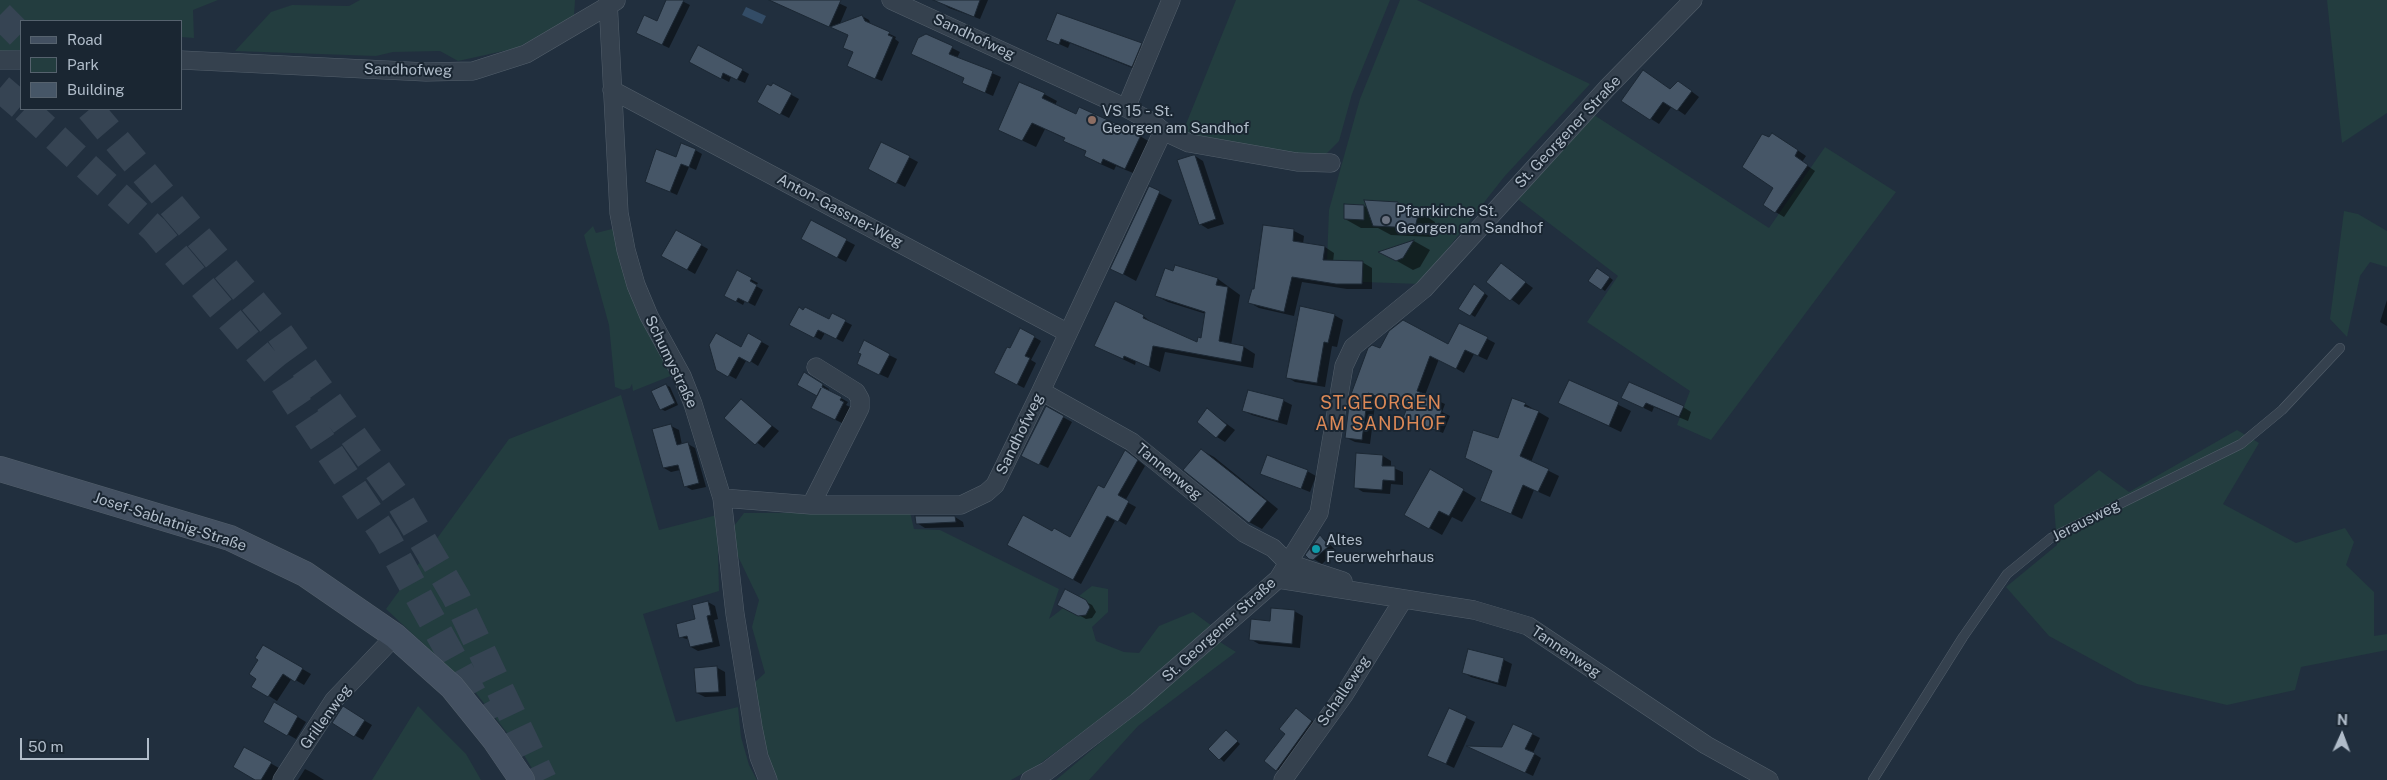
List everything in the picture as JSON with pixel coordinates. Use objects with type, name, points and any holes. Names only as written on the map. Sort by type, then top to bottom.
[{"type":"main road","name":"Josef-Sablatnig-Straße","points":[[0,469],[230,538],[305,574],[395,636],[452,687],[494,739],[522,780]]},
{"type":"street","name":"Sandhofweg","points":[[891,0],[974,36],[1126,108],[1152,122],[1163,132],[1189,143],[1297,162],[1331,163]]},
{"type":"street","points":[[1126,108],[1170,0]]},
{"type":"street","name":"St. Georgener Straße","points":[[1030,780],[1047,771],[1137,702],[1278,579],[1318,513],[1344,366],[1353,347],[1424,289],[1608,87],[1693,0]]},
{"type":"street","name":"Sandhofweg","points":[[182,60],[426,72],[473,71],[526,54],[612,2]]},
{"type":"street","name":"Schumystraße","points":[[612,2],[612,90],[619,213],[626,250],[636,285],[649,316],[682,376],[693,404],[722,498],[734,614],[759,757],[768,780]]},
{"type":"street","points":[[0,60],[20,60]]},
{"type":"street","name":"Anton-Gassner-Weg","points":[[612,90],[1068,333]]},
{"type":"street","name":"Sandhofweg","points":[[722,498],[812,505],[961,505],[986,493],[994,485],[1041,391],[1163,132]]},
{"type":"street","points":[[812,505],[860,408],[860,399],[856,392],[816,367]]},
{"type":"street","name":"Tannenweg","points":[[1041,391],[1132,442],[1244,532],[1273,548],[1288,563]]},
{"type":"street","points":[[1288,563],[1403,600]]},
{"type":"street","name":"Tannenweg","points":[[1278,579],[1474,610],[1528,626],[1706,746],[1769,780]]},
{"type":"street","name":"Schalleweg","points":[[1283,780],[1344,694],[1403,600]]},
{"type":"street","name":"Grillenweg","points":[[282,780],[334,700],[395,636]]},
{"type":"lane","name":"Jerausweg","points":[[1873,780],[1963,637],[2007,574],[2050,538],[2241,444],[2282,410],[2340,348]]},
{"type":"green space","points":[[0,0],[218,0],[193,10],[194,38],[182,37],[182,20],[20,20],[20,50],[0,51]]},
{"type":"green space","points":[[360,0],[575,0],[574,16],[517,48],[458,61],[440,51],[393,52],[376,56],[235,51],[271,12],[292,5],[349,6]]},
{"type":"green space","points":[[1236,0],[1390,0],[1352,94],[1339,141],[1325,155],[1305,158],[1182,134]]},
{"type":"green space","points":[[1400,0],[1417,0],[1590,84],[1504,177],[1420,284],[1363,282],[1363,262],[1327,261],[1329,210],[1360,99]]},
{"type":"green space","points":[[2327,0],[2387,0],[2387,113],[2342,143]]},
{"type":"green space","points":[[1594,115],[1769,228],[1825,147],[1896,192],[1711,440],[1677,425],[1690,391],[1587,322],[1618,276],[1515,197]]},
{"type":"green space","points":[[2344,211],[2358,214],[2387,231],[2387,267],[2370,262],[2360,276],[2347,337],[2330,319]]},
{"type":"green space","points":[[593,226],[596,233],[616,228],[673,375],[633,391],[632,384],[630,388],[623,390],[615,387],[609,325],[584,235]]},
{"type":"green space","points":[[621,395],[659,530],[717,515],[719,591],[643,614],[676,722],[738,707],[741,737],[749,765],[757,780],[539,780],[522,752],[476,693],[386,609],[509,439]]},
{"type":"green space","points":[[2237,430],[2259,443],[2223,504],[2296,543],[2345,528],[2354,542],[2346,565],[2374,592],[2374,636],[2387,634],[2387,650],[2301,667],[2295,690],[2227,705],[2137,684],[2049,636],[2006,587],[2057,545],[2054,505],[2099,470],[2129,492]]},
{"type":"green space","points":[[910,512],[914,529],[940,530],[1059,589],[1049,619],[1092,586],[1108,589],[1108,612],[1092,627],[1096,641],[1124,652],[1139,653],[1159,626],[1193,612],[1212,626],[1132,696],[1038,765],[1011,780],[776,780],[762,734],[755,682],[765,673],[752,627],[759,600],[734,548],[734,526],[744,513]]},
{"type":"green space","points":[[1220,642],[1236,652],[1138,726],[1089,780],[1056,780]]},
{"type":"green space","points":[[418,706],[466,754],[481,780],[372,780]]},
{"type":"water","points":[[746,7],[766,16],[762,24],[742,15]]},
{"type":"building","points":[[666,0],[684,0],[662,45],[636,33],[644,15],[657,21]]},
{"type":"building","points":[[769,0],[841,0],[829,27]]},
{"type":"building","points":[[933,0],[980,0],[974,17]]},
{"type":"building","points":[[1057,13],[1142,43],[1132,67],[1061,39],[1059,45],[1046,40]]},
{"type":"building","points":[[862,15],[865,21],[890,32],[888,35],[893,37],[875,79],[847,66],[853,52],[843,48],[848,35],[830,27]]},
{"type":"building","points":[[926,34],[953,46],[949,54],[993,71],[985,93],[962,83],[964,78],[911,54],[918,38]]},
{"type":"building","points":[[698,45],[743,69],[737,80],[723,73],[721,79],[689,62]]},
{"type":"building","points":[[1643,70],[1670,89],[1678,81],[1692,91],[1677,111],[1663,102],[1650,120],[1621,101]]},
{"type":"building","points":[[1019,82],[1045,93],[1042,98],[1076,114],[1079,107],[1141,135],[1125,169],[1103,159],[1101,164],[1084,156],[1086,151],[1063,141],[1065,138],[1032,123],[1022,141],[998,130]]},
{"type":"building","points":[[773,83],[792,93],[780,115],[757,102],[767,84],[771,86]]},
{"type":"building","points":[[1772,133],[1798,150],[1795,156],[1808,165],[1775,213],[1763,205],[1773,188],[1742,167],[1762,134],[1769,137]]},
{"type":"building","points":[[881,142],[910,156],[896,184],[868,169]]},
{"type":"building","points":[[681,143],[696,149],[689,167],[681,164],[670,192],[645,182],[656,149],[676,157]]},
{"type":"building","points":[[1195,155],[1216,219],[1199,225],[1177,160]]},
{"type":"building","points":[[1149,186],[1160,191],[1123,275],[1110,269]]},
{"type":"building","name":"Pfarrkirche St. Georgen am Sandhof","points":[[1364,200],[1398,202],[1398,205],[1413,206],[1419,211],[1415,228],[1373,226]]},
{"type":"building","points":[[1344,204],[1364,205],[1364,220],[1344,219]]},
{"type":"building","points":[[811,220],[847,239],[837,258],[801,239]]},
{"type":"building","points":[[1263,225],[1294,229],[1293,241],[1325,246],[1323,260],[1363,261],[1362,284],[1336,284],[1292,277],[1284,312],[1248,303],[1252,289],[1254,289]]},
{"type":"building","points":[[676,230],[702,244],[687,270],[661,256]]},
{"type":"building","points":[[1414,240],[1403,258],[1396,261],[1378,252]]},
{"type":"building","points":[[1501,263],[1526,282],[1510,301],[1486,282]]},
{"type":"building","points":[[1175,265],[1218,278],[1216,285],[1228,287],[1219,341],[1244,346],[1241,362],[1153,346],[1149,367],[1124,356],[1123,359],[1094,346],[1115,301],[1144,315],[1143,318],[1197,342],[1198,337],[1201,338],[1205,312],[1155,296],[1165,268],[1173,271]]},
{"type":"building","points":[[1597,268],[1610,277],[1601,290],[1588,281]]},
{"type":"building","points":[[737,270],[752,278],[750,281],[757,285],[748,303],[738,298],[736,302],[724,296]]},
{"type":"building","points":[[1474,284],[1485,293],[1470,316],[1458,309]]},
{"type":"building","points":[[1300,306],[1335,314],[1328,343],[1324,342],[1317,383],[1286,378]]},
{"type":"building","points":[[799,307],[803,310],[805,307],[829,319],[832,313],[846,320],[836,339],[818,330],[814,338],[789,325]]},
{"type":"building","points":[[1403,320],[1448,344],[1459,323],[1488,337],[1478,356],[1465,350],[1456,369],[1430,356],[1417,391],[1437,399],[1434,407],[1442,410],[1435,430],[1403,418],[1407,408],[1368,393],[1362,440],[1345,438],[1350,397],[1368,348],[1372,345],[1380,348],[1389,331]]},
{"type":"building","points":[[1020,328],[1035,336],[1025,356],[1030,358],[1017,385],[994,373],[1007,347],[1010,348]]},
{"type":"building","points":[[716,333],[741,347],[748,333],[762,341],[750,363],[739,357],[728,377],[716,370],[709,345]]},
{"type":"building","points":[[864,340],[890,354],[879,375],[857,364],[861,354],[858,353]]},
{"type":"building","points":[[804,372],[823,384],[822,387],[842,397],[840,400],[844,402],[835,420],[811,408],[817,396],[797,385]]},
{"type":"building","points":[[1569,380],[1619,402],[1609,426],[1558,403]]},
{"type":"building","points":[[1629,382],[1684,406],[1679,417],[1646,403],[1643,408],[1621,398]]},
{"type":"building","points":[[666,384],[675,403],[660,410],[651,391]]},
{"type":"building","points":[[1248,390],[1284,399],[1278,421],[1242,411]]},
{"type":"building","points":[[1512,398],[1526,403],[1524,406],[1539,411],[1520,456],[1549,469],[1538,492],[1523,485],[1511,514],[1480,501],[1492,471],[1465,458],[1473,430],[1498,438]]},
{"type":"building","points":[[741,399],[772,426],[755,445],[724,418]]},
{"type":"building","points":[[1046,406],[1064,416],[1039,465],[1021,456]]},
{"type":"building","points":[[1207,408],[1227,425],[1216,438],[1197,422]]},
{"type":"building","points":[[671,424],[677,445],[688,442],[699,483],[684,487],[678,465],[663,468],[652,429]]},
{"type":"building","points":[[1201,449],[1267,501],[1249,523],[1183,470]]},
{"type":"building","points":[[1125,450],[1138,460],[1118,495],[1129,501],[1118,522],[1107,516],[1073,580],[1007,545],[1023,515],[1052,531],[1054,528],[1070,537],[1098,485],[1104,488]]},
{"type":"building","points":[[1356,453],[1383,455],[1382,466],[1395,466],[1395,481],[1383,480],[1382,490],[1354,488]]},
{"type":"building","points":[[1267,455],[1308,470],[1301,489],[1260,474]]},
{"type":"building","points":[[1430,469],[1464,489],[1449,516],[1439,511],[1429,529],[1404,515]]},
{"type":"building","points":[[915,516],[955,516],[956,522],[916,524]]},
{"type":"building","name":"Altes Feuerwehrhaus","points":[[1320,535],[1329,546],[1313,560],[1309,559],[1305,555]]},
{"type":"building","points":[[1065,589],[1086,600],[1090,607],[1086,615],[1078,616],[1057,605]]},
{"type":"building","points":[[708,601],[711,615],[707,616],[713,642],[690,647],[687,636],[679,638],[676,624],[695,619],[692,605]]},
{"type":"building","points":[[1271,608],[1295,610],[1292,644],[1249,640],[1251,619],[1270,621]]},
{"type":"building","points":[[263,645],[303,668],[295,682],[283,674],[268,697],[251,687],[256,679],[249,674],[258,660],[255,658]]},
{"type":"building","points":[[1468,649],[1504,658],[1498,683],[1462,673]]},
{"type":"building","points":[[717,666],[719,692],[696,693],[694,668]]},
{"type":"building","points":[[274,702],[298,716],[287,736],[263,722]]},
{"type":"building","points":[[343,706],[365,720],[354,737],[332,723]]},
{"type":"building","points":[[1296,708],[1312,721],[1276,771],[1264,761],[1285,734],[1279,729]]},
{"type":"building","points":[[1449,708],[1467,716],[1446,764],[1427,756]]},
{"type":"building","points":[[1513,724],[1533,733],[1525,749],[1535,753],[1525,773],[1466,746],[1502,747]]},
{"type":"building","points":[[1226,730],[1238,741],[1219,760],[1208,749]]},
{"type":"building","points":[[244,747],[272,762],[261,780],[255,780],[233,767]]},
{"type":"tunnel","points":[[0,15],[20,35]]},
{"type":"tunnel","points":[[0,88],[20,105]]},
{"type":"tunnel","points":[[26,110],[154,229],[282,381],[386,537],[488,722]]},
{"type":"tunnel","points":[[91,110],[278,331],[397,497],[456,597],[543,780]]},
{"type":"place","name":"VS 15 - St. Georgen am Sandhof","points":[[1092,120]]},
{"type":"place","name":"Pfarrkirche St. Georgen am Sandhof","points":[[1386,220]]},
{"type":"place","name":"Altes Feuerwehrhaus","points":[[1316,549]]},
{"type":"district","name":"ST.GEORGEN AM SANDHOF","points":[[1381,413]]}]
